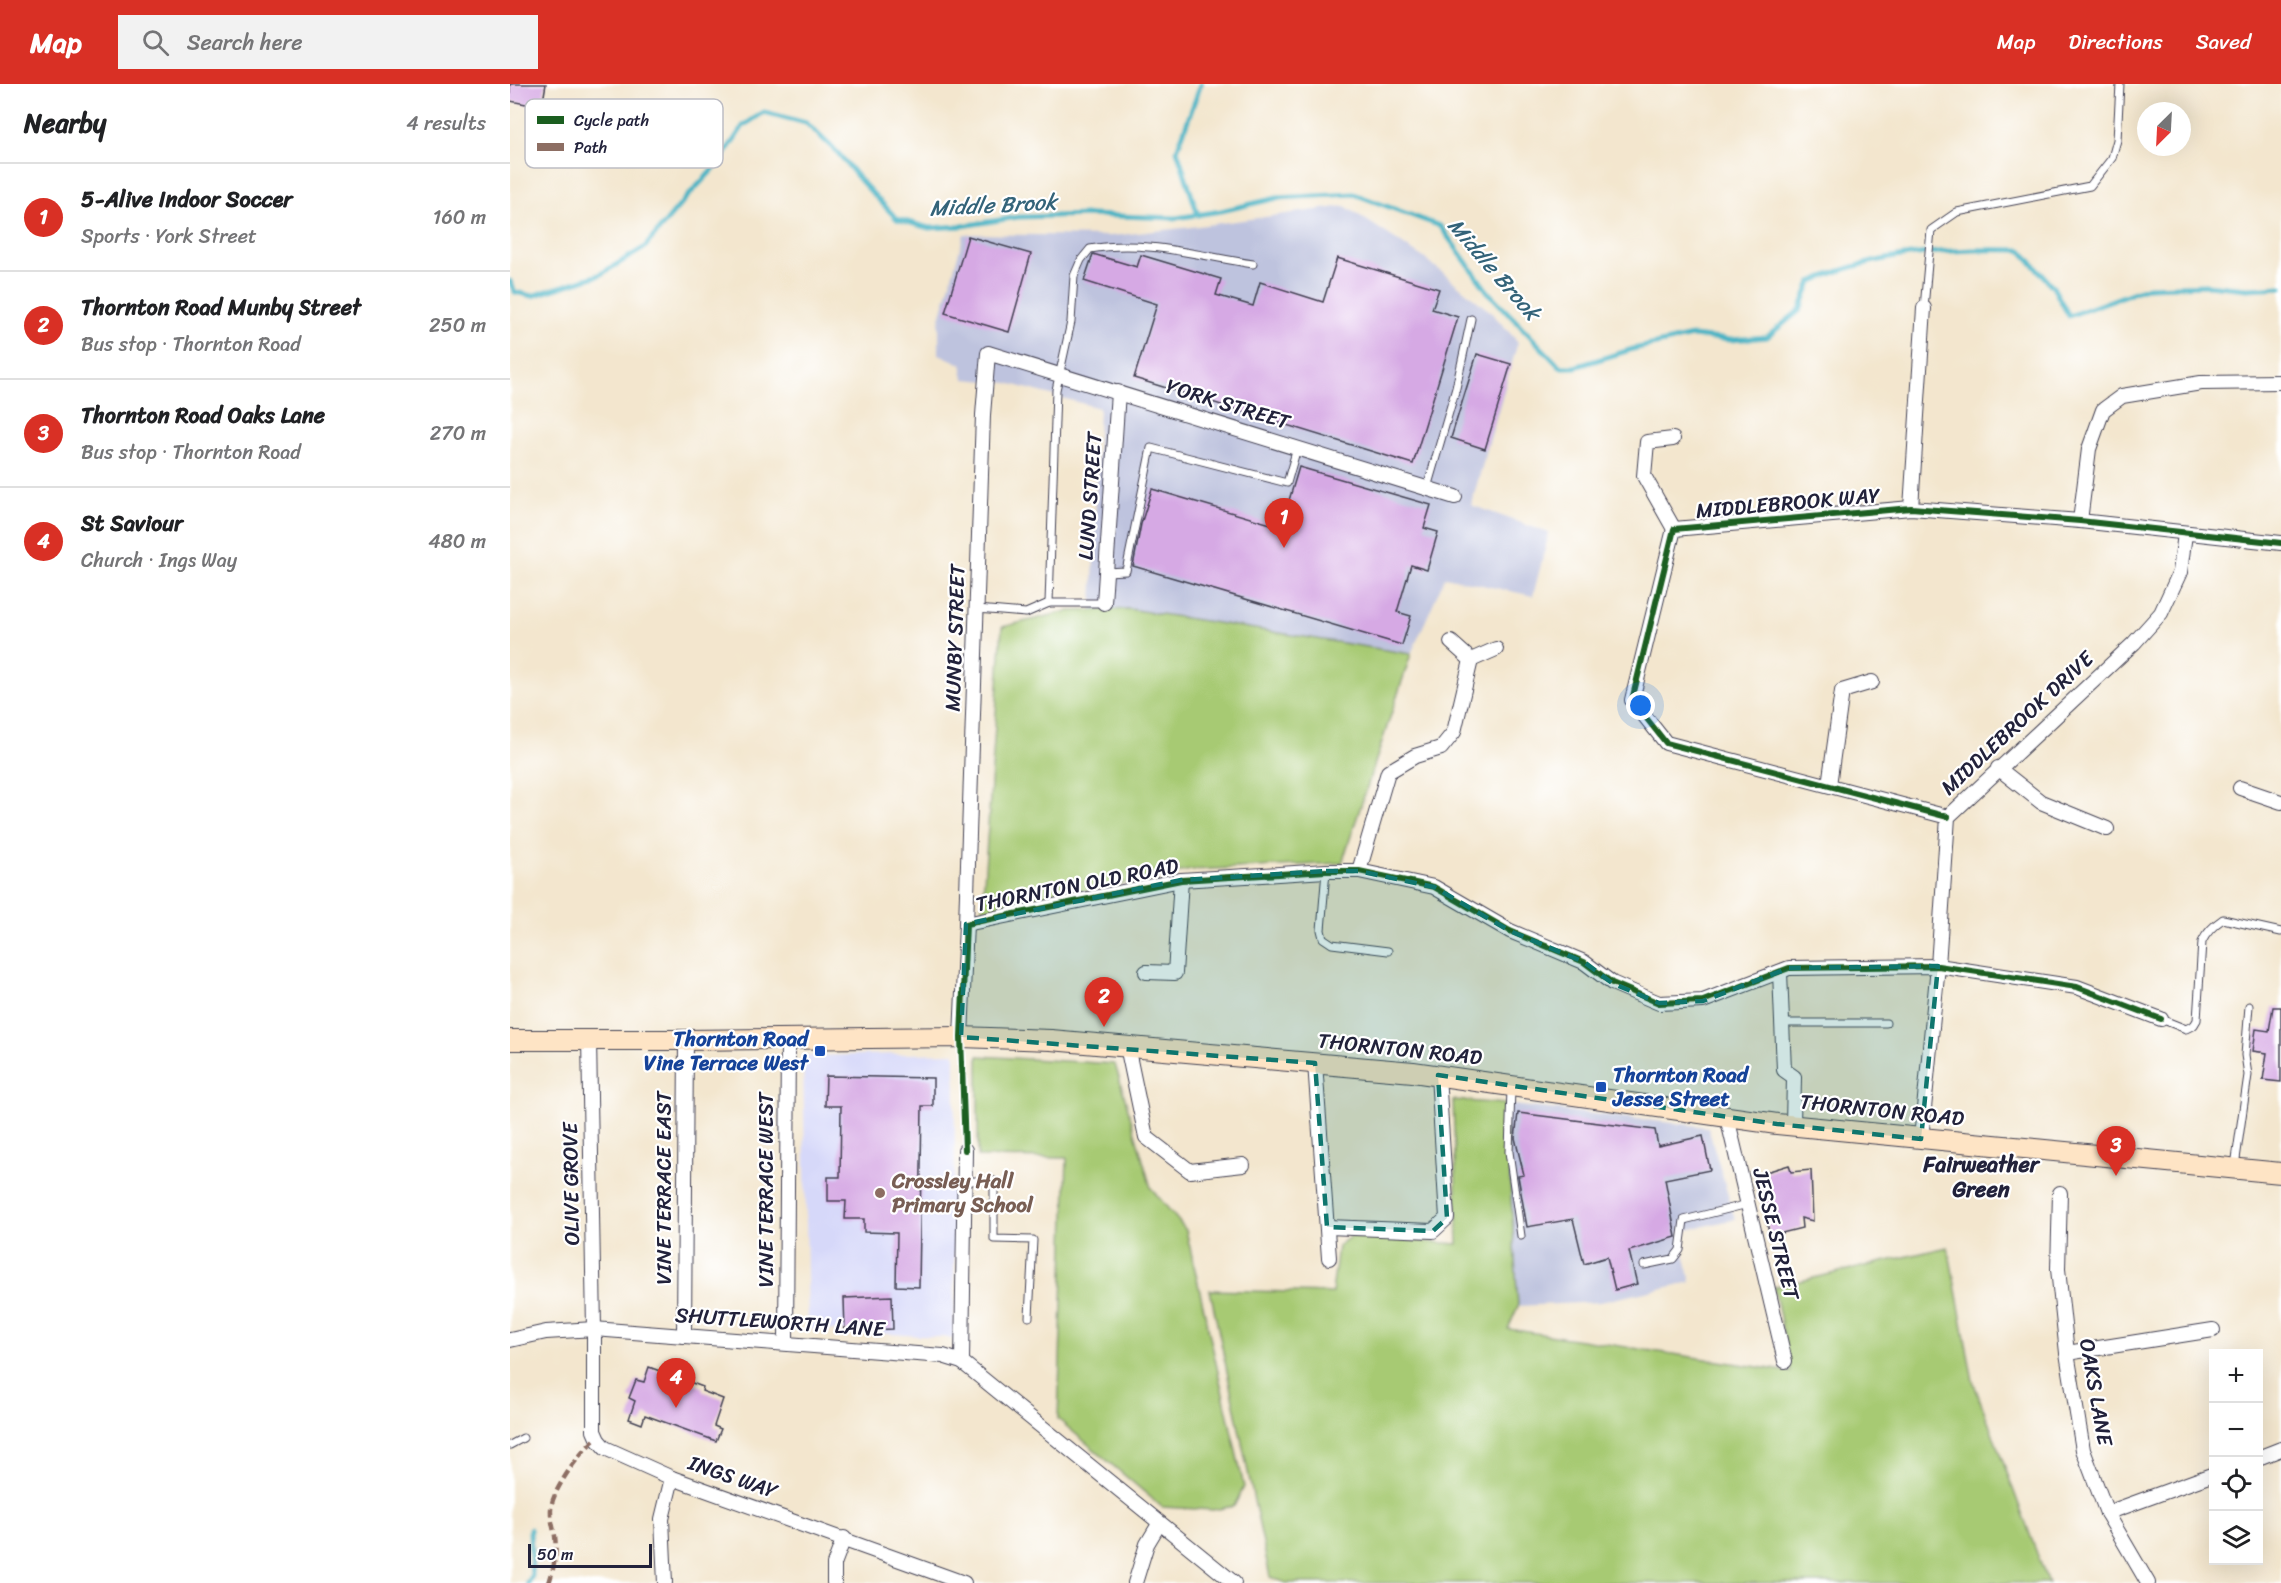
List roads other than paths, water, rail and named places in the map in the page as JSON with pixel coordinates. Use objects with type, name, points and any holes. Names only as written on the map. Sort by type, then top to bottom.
[{"type":"main road","name":"THORNTON ROAD","points":[[510,1040],[961,1037],[1051,1040],[1438,1075],[1793,1125],[2281,1173]]},
{"type":"street","points":[[1911,508],[1924,308]]},
{"type":"street","name":"YORK STREET","points":[[988,353],[1455,497]]},
{"type":"street","name":"MUNBY STREET","points":[[966,924],[983,415],[988,353]]},
{"type":"street","points":[[2080,521],[2089,449],[2103,410],[2122,396],[2201,383],[2281,382]]},
{"type":"street","name":"LUND STREET","points":[[1104,603],[1118,392]]},
{"type":"street","points":[[1673,438],[1647,442],[1644,476],[1674,530]]},
{"type":"street","name":"MIDDLEBROOK WAY","points":[[1948,817],[1666,743],[1632,700],[1674,530],[1911,508],[2080,521],[2281,543]]},
{"type":"street","name":"MIDDLEBROOK DRIVE","points":[[1921,1139],[1938,966],[1948,817],[2134,643],[2161,613],[2180,572],[2185,534]]},
{"type":"street","points":[[1451,642],[1471,660]]},
{"type":"street","points":[[1471,660],[1496,649]]},
{"type":"street","points":[[1359,871],[1388,772],[1414,756],[1441,748],[1454,732],[1471,660]]},
{"type":"street","points":[[1829,785],[1842,691],[1872,682]]},
{"type":"street","points":[[1998,768],[2041,802],[2107,829]]},
{"type":"street","points":[[2240,788],[2281,802]]},
{"type":"street","name":"THORNTON OLD ROAD","points":[[961,1037],[966,924],[1181,880],[1326,871],[1359,871],[1434,887],[1510,931],[1584,962],[1612,983],[1659,1003],[1703,1001],[1789,968],[1938,966],[2077,987],[2161,1019]]},
{"type":"street","points":[[1146,972],[1175,973],[1181,880]]},
{"type":"street","points":[[1780,972],[1784,1070],[1794,1077],[1793,1125]]},
{"type":"street","name":"OLIVE GROVE","points":[[589,1038],[594,1329]]},
{"type":"street","name":"VINE TERRACE WEST","points":[[786,1342],[788,1038]]},
{"type":"street","name":"VINE TERRACE EAST","points":[[684,1336],[686,1040]]},
{"type":"street","points":[[1127,1046],[1146,1137],[1190,1171],[1243,1165]]},
{"type":"street","points":[[1315,1063],[1329,1258]]},
{"type":"street","points":[[1327,1227],[1433,1231],[1447,1218],[1438,1075]]},
{"type":"street","name":"JESSE STREET","points":[[1727,1117],[1785,1361]]},
{"type":"street","points":[[962,1362],[966,1150]]},
{"type":"street","name":"OAKS LANE","points":[[2060,1193],[2058,1269],[2067,1353],[2083,1450],[2108,1513],[2148,1583]]},
{"type":"street","name":"SHUTTLEWORTH LANE","points":[[510,1340],[546,1332],[594,1329],[786,1342],[943,1356],[962,1362],[1234,1583]]},
{"type":"street","name":"INGS WAY","points":[[594,1329],[594,1431],[605,1448],[672,1478],[964,1583]]},
{"type":"street","points":[[2067,1353],[2213,1330]]},
{"type":"street","points":[[2261,1457],[2281,1449]]},
{"type":"street","points":[[2108,1513],[2209,1476]]},
{"type":"street","points":[[666,1583],[663,1519],[672,1478]]},
{"type":"street","points":[[1135,1583],[1147,1544],[1159,1524]]},
{"type":"street","points":[[834,1583],[834,1564],[844,1538]]},
{"type":"lane","points":[[1924,308],[1931,230],[1957,212],[2090,186],[2112,158],[2115,149],[2120,84]]},
{"type":"lane","points":[[1049,603],[1056,390],[1071,322],[1074,276],[1081,260],[1090,249],[1107,246],[1138,246],[1180,250],[1253,264]]},
{"type":"lane","points":[[1427,488],[1453,398],[1471,319]]},
{"type":"lane","points":[[1106,572],[1126,571],[1151,448],[1287,483],[1297,448]]},
{"type":"lane","points":[[977,609],[1026,612],[1049,603],[1104,603]]},
{"type":"lane","points":[[1326,871],[1321,930],[1323,938],[1332,944],[1388,951]]},
{"type":"lane","points":[[2161,1019],[2186,1029],[2194,1025],[2197,1020],[2202,942],[2205,934],[2223,919],[2281,932]]},
{"type":"lane","points":[[2235,1169],[2248,1075],[2245,1055],[2249,1006]]},
{"type":"lane","points":[[1782,1023],[1886,1023]]},
{"type":"lane","points":[[1511,1086],[1509,1152],[1521,1236]]},
{"type":"lane","points":[[966,1181],[994,1181],[994,1239],[1033,1240],[1029,1317]]},
{"type":"lane","points":[[1644,1265],[1673,1259],[1680,1250],[1684,1220],[1748,1204]]},
{"type":"lane","points":[[510,1445],[523,1438]]},
{"type":"waterway","points":[[1198,215],[1177,150],[1201,84]]},
{"type":"waterway","name":"Middle Brook","points":[[723,156],[743,126],[764,112],[806,123],[838,153],[897,219],[929,228],[962,226],[1018,217],[1090,215],[1176,218],[1221,211],[1277,198],[1354,194],[1440,226],[1488,292],[1560,367],[1575,367],[1633,349],[1692,336],[1731,340],[1767,337],[1800,310],[1811,282],[1862,264],[1914,254],[1968,250],[2021,250],[2053,287],[2069,316],[2148,287],[2207,285],[2247,289],[2281,287]]},
{"type":"waterway","name":"Middle Brook","points":[[510,281],[515,292],[532,296],[599,275],[644,248],[714,168]]},
{"type":"waterway","points":[[528,1583],[532,1576],[530,1529]]},
{"type":"place","name":"5-Alive Indoor Soccer","points":[[1284,548]]},
{"type":"place","name":"Thornton Road Munby Street","points":[[1104,1027]]},
{"type":"place","name":"Thornton Road Vine Terrace West","points":[[820,1051]]},
{"type":"place","name":"Thornton Road Jesse Street","points":[[1601,1087]]},
{"type":"place","name":"Thornton Road Oaks Lane","points":[[2116,1176]]},
{"type":"place","name":"Crossley Hall Primary School","points":[[880,1193]]},
{"type":"place","name":"St Saviour","points":[[676,1408]]},
{"type":"district","name":"Fairweather Green","points":[[1981,1176]]}]
